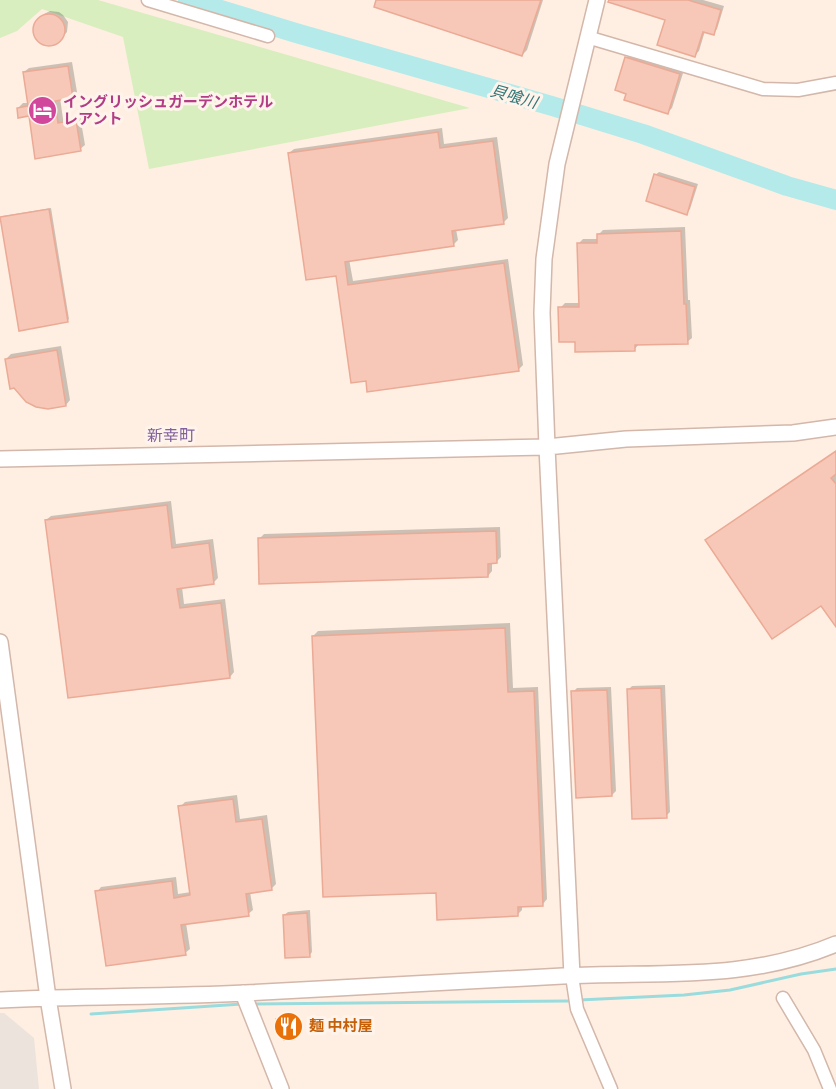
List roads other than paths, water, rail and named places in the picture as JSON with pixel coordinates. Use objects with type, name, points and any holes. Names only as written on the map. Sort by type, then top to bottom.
[{"type":"street","points":[[148,0],[268,36]]},
{"type":"street","points":[[597,0],[566,122],[552,195],[544,260],[542,313],[572,976],[577,1009],[611,1089]]},
{"type":"street","points":[[587,37],[763,89],[798,90],[836,83]]},
{"type":"street","points":[[0,459],[547,447],[626,439],[793,433],[836,427]]},
{"type":"street","points":[[0,642],[48,998],[63,1089]]},
{"type":"street","points":[[0,1000],[243,993],[572,976],[697,974],[785,962],[836,944]]},
{"type":"street","points":[[243,993],[281,1089]]},
{"type":"street","points":[[783,998],[814,1050],[830,1089]]},
{"type":"waterway","name":"貝喰川","points":[[188,0],[643,134],[787,186],[836,200]]},
{"type":"waterway","points":[[579,1000],[684,995],[730,990],[801,974],[836,969]]},
{"type":"waterway","points":[[252,1004],[568,1001]]},
{"type":"waterway","points":[[91,1014],[242,1004]]},
{"type":"place","name":"イングリッシュガーデンホテル レアント","points":[[42,111]]},
{"type":"place","name":"麺 中村屋","points":[[288,1026]]},
{"type":"district","name":"新幸町","points":[[171,435]]}]
